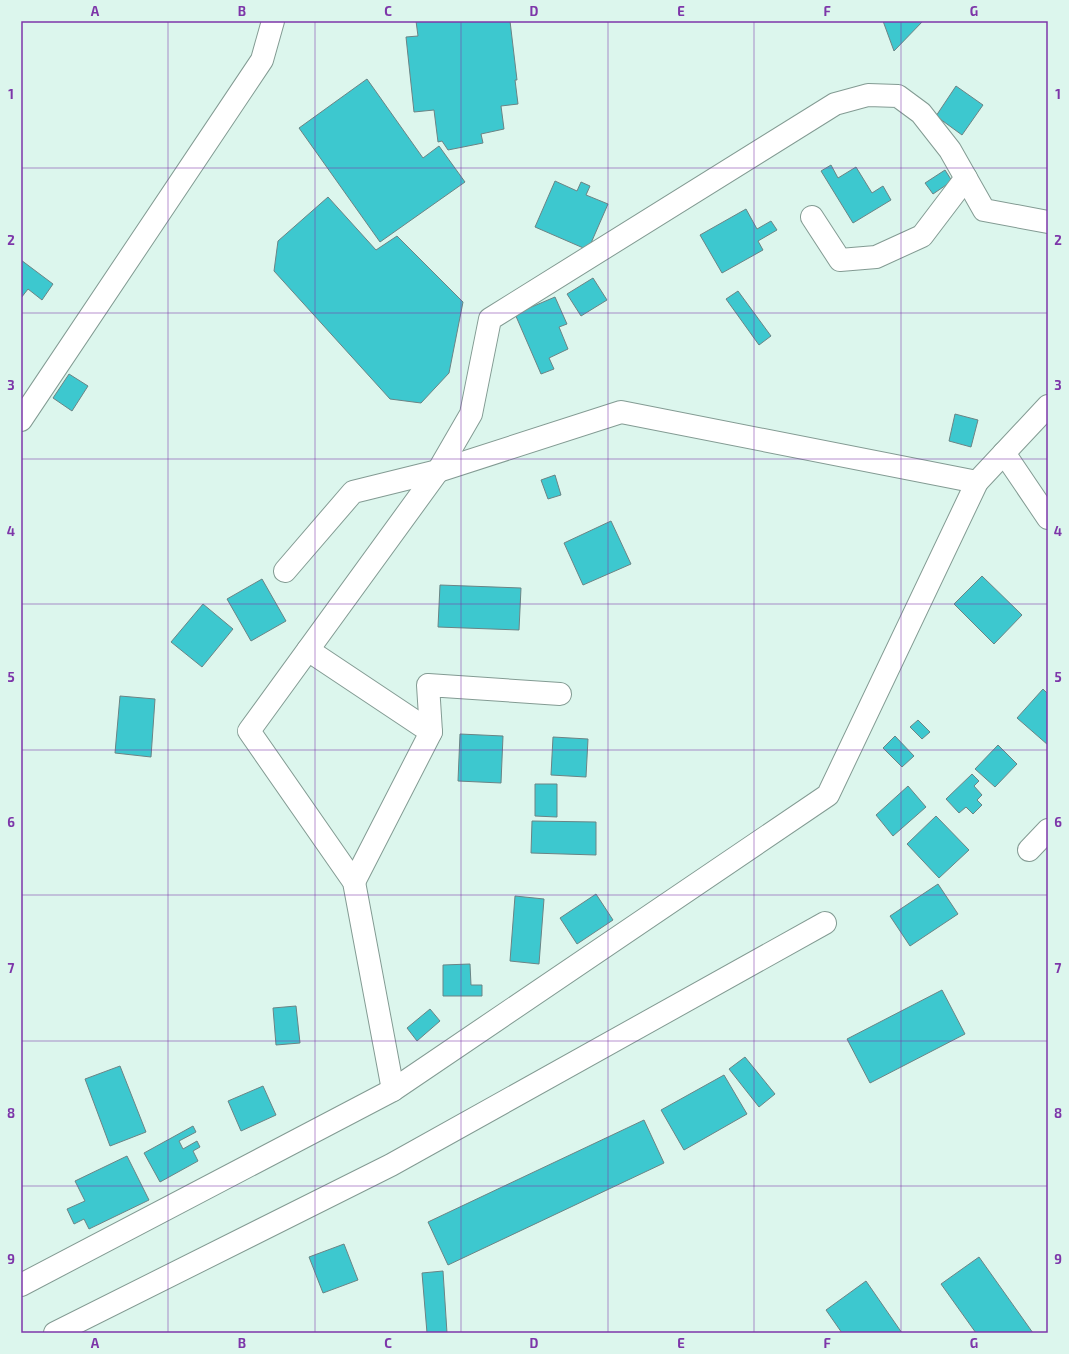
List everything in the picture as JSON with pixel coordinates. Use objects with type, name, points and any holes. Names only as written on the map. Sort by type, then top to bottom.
[{"type":"street","points":[[21,420],[262,60],[274,21]]},
{"type":"street","points":[[393,1090],[354,882],[249,731],[438,471],[471,414],[490,319],[835,104],[868,95],[898,96],[921,113],[950,150],[984,210],[1048,222]]},
{"type":"street","points":[[812,217],[840,260],[876,256],[922,236],[966,178]]},
{"type":"street","points":[[21,1285],[393,1090],[828,795],[977,482],[1048,406]]},
{"type":"street","points":[[284,571],[354,492],[438,471],[621,412],[977,482]]},
{"type":"street","points":[[1004,453],[1048,518]]},
{"type":"street","points":[[308,650],[431,732]]},
{"type":"street","points":[[354,882],[431,732],[428,685],[560,694]]},
{"type":"street","points":[[1029,850],[1048,830]]},
{"type":"street","points":[[55,1333],[391,1165],[825,923]]},
{"type":"building","points":[[416,21],[510,21],[517,80],[515,80],[518,104],[501,106],[504,129],[481,134],[483,143],[448,150],[442,141],[438,142],[434,110],[414,112],[406,37],[418,36]]},
{"type":"building","points":[[883,21],[923,21],[894,51]]},
{"type":"building","points":[[367,79],[423,158],[439,146],[465,182],[380,242],[299,128]]},
{"type":"building","points":[[956,86],[983,105],[962,135],[936,116]]},
{"type":"building","points":[[831,165],[838,178],[856,167],[872,193],[883,186],[891,200],[853,223],[821,171]]},
{"type":"building","points":[[945,170],[952,181],[933,194],[925,183]]},
{"type":"building","points":[[555,181],[577,191],[581,182],[590,186],[586,195],[608,204],[588,250],[535,227]]},
{"type":"building","points":[[328,197],[376,250],[397,236],[463,302],[449,373],[421,403],[390,399],[274,271],[278,241]]},
{"type":"building","points":[[746,209],[757,229],[771,221],[777,230],[758,241],[763,250],[722,273],[700,235]]},
{"type":"building","points":[[21,260],[53,284],[42,300],[28,289],[21,298]]},
{"type":"building","points":[[593,278],[607,300],[581,316],[567,294]]},
{"type":"building","points":[[738,291],[771,336],[759,345],[726,299]]},
{"type":"building","points":[[555,297],[567,324],[559,327],[568,349],[549,358],[554,369],[541,374],[515,314]]},
{"type":"building","points":[[69,374],[88,386],[72,411],[53,398]]},
{"type":"building","points":[[955,414],[978,420],[971,447],[949,441]]},
{"type":"building","points":[[555,475],[561,495],[548,499],[541,480]]},
{"type":"building","points":[[611,521],[631,564],[583,585],[564,543]]},
{"type":"building","points":[[982,576],[1022,615],[994,644],[954,604]]},
{"type":"building","points":[[262,579],[286,621],[251,641],[227,599]]},
{"type":"building","points":[[440,585],[521,588],[519,630],[438,627]]},
{"type":"building","points":[[203,604],[233,629],[202,667],[171,642]]},
{"type":"building","points":[[1043,689],[1048,694],[1048,745],[1017,718]]},
{"type":"building","points":[[120,696],[155,699],[151,757],[115,753]]},
{"type":"building","points":[[918,720],[930,732],[922,739],[910,727]]},
{"type":"building","points":[[460,734],[503,736],[501,783],[458,781]]},
{"type":"building","points":[[895,736],[914,756],[902,767],[883,748]]},
{"type":"building","points":[[553,737],[588,739],[586,777],[551,775]]},
{"type":"building","points":[[998,745],[1017,764],[995,787],[975,769]]},
{"type":"building","points":[[972,774],[979,781],[974,786],[982,795],[977,800],[982,805],[973,814],[966,807],[959,813],[946,799]]},
{"type":"building","points":[[535,784],[557,784],[557,817],[535,816]]},
{"type":"building","points":[[908,786],[926,807],[893,836],[876,815]]},
{"type":"building","points":[[936,816],[969,850],[939,878],[907,844]]},
{"type":"building","points":[[532,821],[596,822],[596,855],[531,853]]},
{"type":"building","points":[[938,884],[958,914],[910,946],[890,916]]},
{"type":"building","points":[[596,894],[613,920],[577,944],[560,918]]},
{"type":"building","points":[[515,896],[544,899],[539,964],[510,961]]},
{"type":"building","points":[[470,964],[471,985],[482,985],[482,996],[443,996],[443,965]]},
{"type":"building","points":[[942,990],[965,1034],[870,1083],[847,1039]]},
{"type":"building","points":[[296,1006],[300,1043],[276,1045],[273,1008]]},
{"type":"building","points":[[430,1009],[440,1021],[417,1041],[407,1028]]},
{"type":"building","points":[[745,1057],[775,1094],[759,1107],[729,1069]]},
{"type":"building","points":[[120,1066],[146,1132],[110,1146],[85,1079]]},
{"type":"building","points":[[724,1075],[747,1114],[684,1150],[661,1110]]},
{"type":"building","points":[[263,1086],[276,1115],[241,1131],[228,1101]]},
{"type":"building","points":[[644,1120],[664,1163],[448,1265],[428,1222]]},
{"type":"building","points":[[193,1126],[196,1132],[179,1141],[183,1149],[197,1141],[200,1147],[193,1151],[198,1161],[160,1182],[144,1153]]},
{"type":"building","points":[[127,1156],[149,1200],[89,1229],[84,1219],[74,1224],[67,1209],[85,1201],[75,1181]]},
{"type":"building","points":[[344,1244],[358,1280],[323,1293],[309,1257]]},
{"type":"building","points":[[979,1257],[1033,1333],[976,1333],[941,1284]]},
{"type":"building","points":[[443,1271],[447,1333],[427,1333],[422,1273]]},
{"type":"building","points":[[866,1281],[902,1333],[842,1333],[826,1310]]}]
